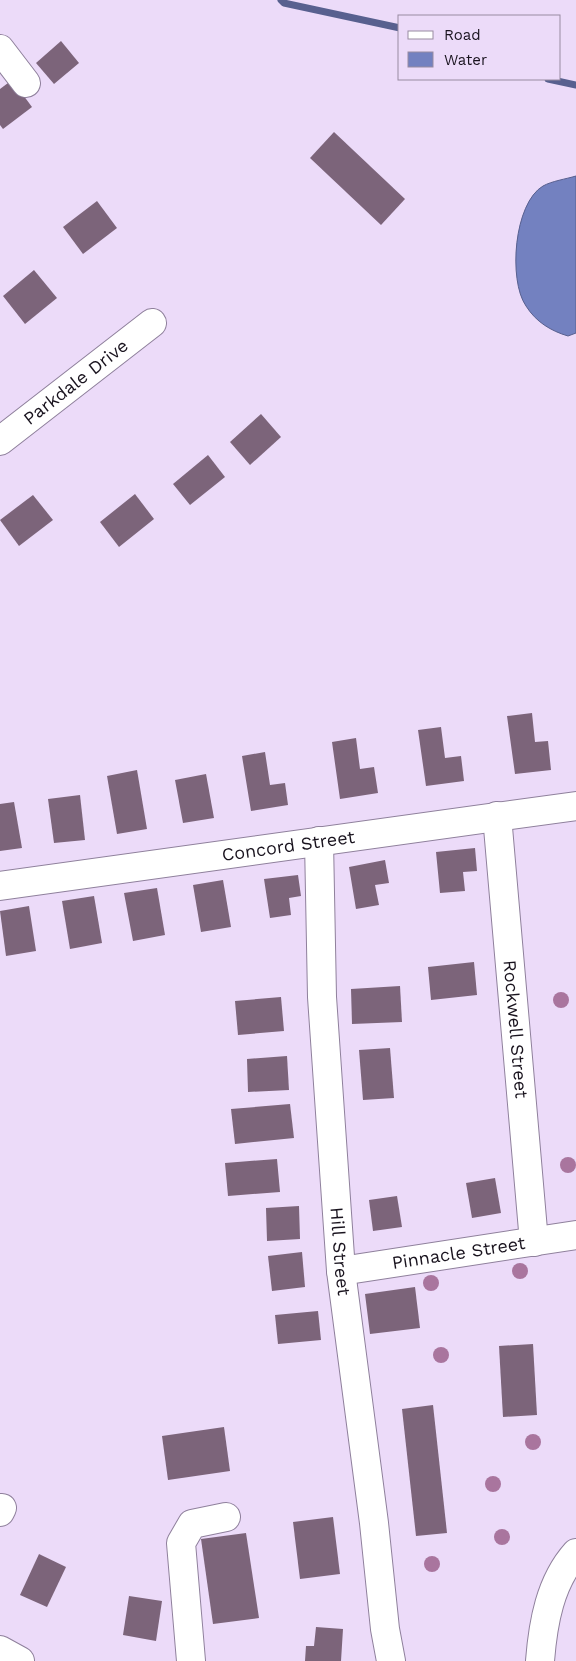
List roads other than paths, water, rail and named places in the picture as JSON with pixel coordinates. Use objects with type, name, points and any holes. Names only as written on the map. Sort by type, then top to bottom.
[{"type":"street","points":[[0,49],[26,83]]},
{"type":"street","name":"Parkdale Drive","points":[[0,441],[152,322]]},
{"type":"street","name":"Concord Street","points":[[0,886],[320,840],[576,806]]},
{"type":"street","name":"Rockwell Street","points":[[497,816],[534,1242]]},
{"type":"street","name":"Hill Street","points":[[320,840],[322,997],[341,1271],[374,1523],[385,1630],[391,1661]]},
{"type":"street","name":"Pinnacle Street","points":[[341,1271],[576,1235]]},
{"type":"street","points":[[190,1661],[181,1543],[192,1524],[226,1517]]},
{"type":"street","points":[[540,1661],[552,1590],[563,1567],[576,1553]]},
{"type":"street","points":[[0,1650],[20,1661]]},
{"type":"water","points":[[576,176],[576,333],[568,336],[544,325],[534,317],[526,306],[520,294],[516,261],[520,225],[533,195],[547,184]]},
{"type":"waterway","points":[[281,0],[284,3],[398,28]]},
{"type":"waterway","points":[[553,80],[576,85]]}]
